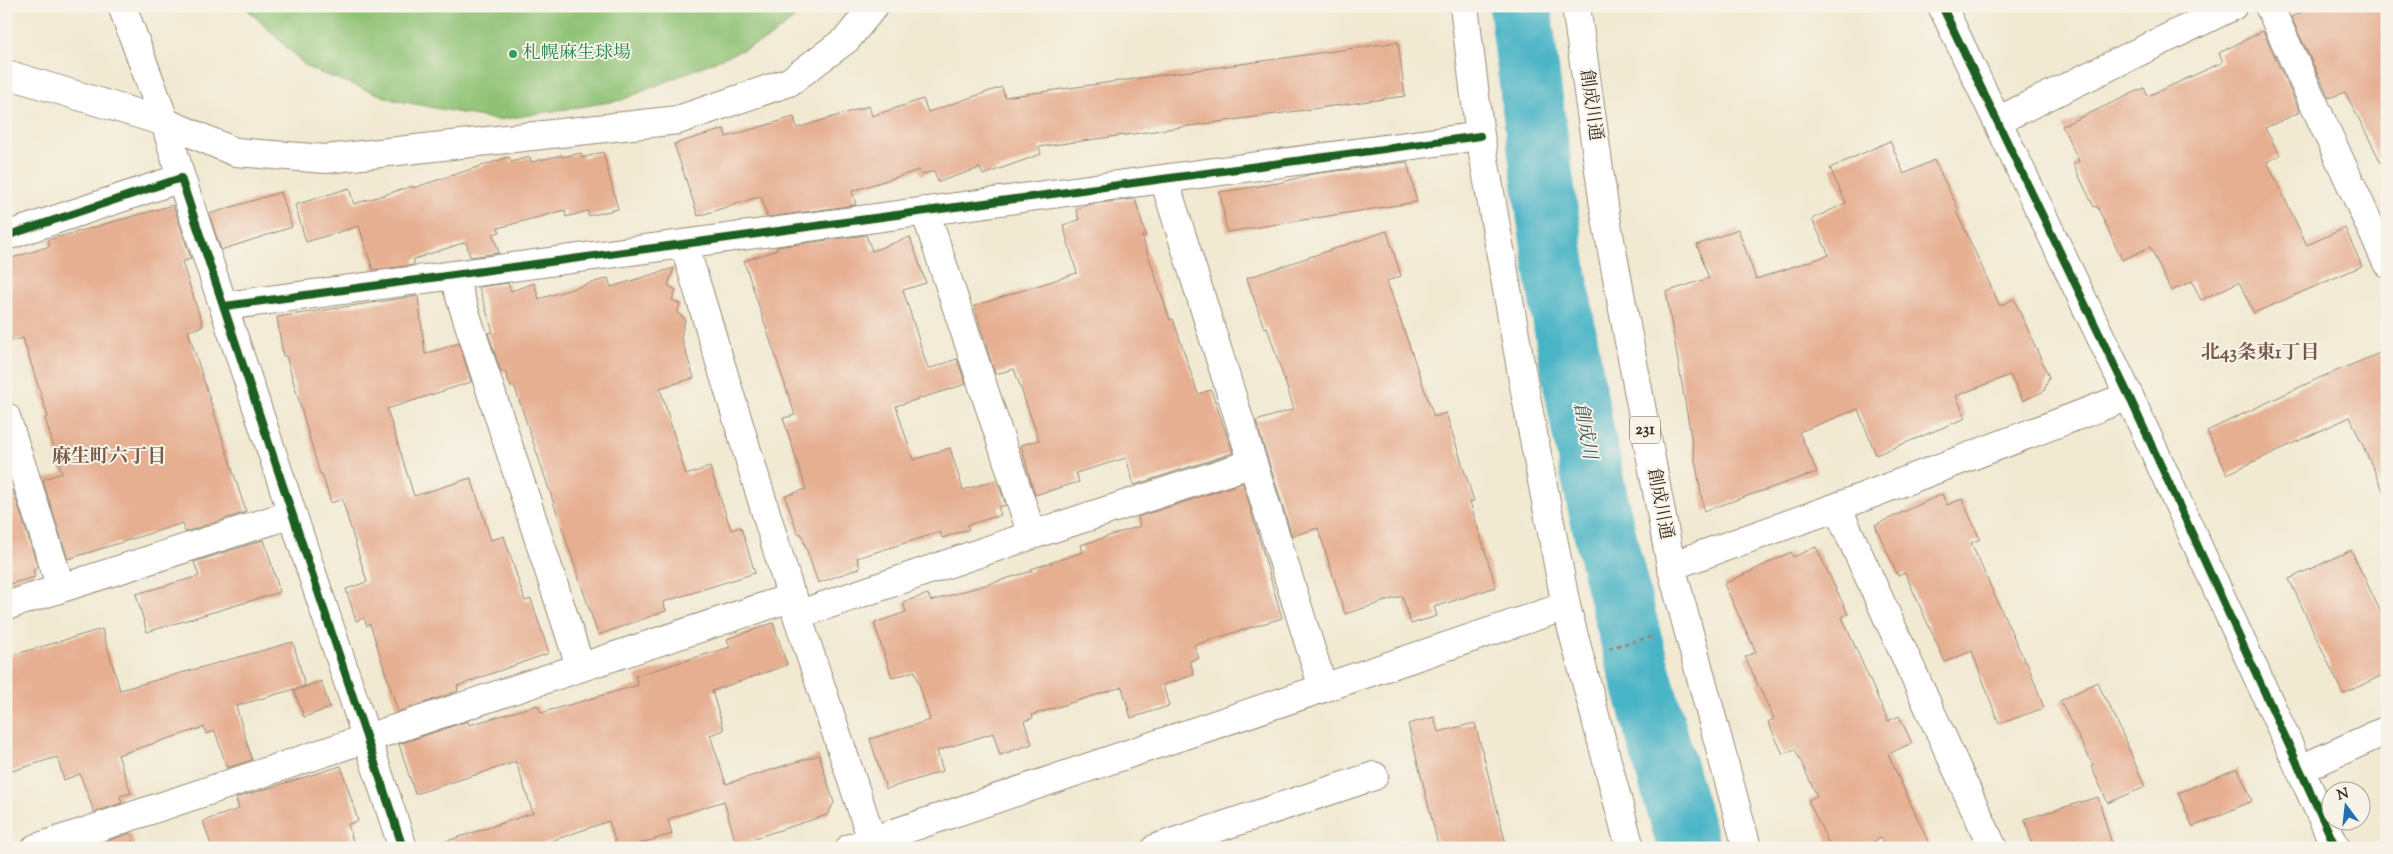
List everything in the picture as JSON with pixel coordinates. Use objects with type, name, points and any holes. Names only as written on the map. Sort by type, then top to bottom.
[{"type":"main road","points":[[122,6],[165,122],[181,178],[225,306],[403,848]]},
{"type":"main road","points":[[6,74],[165,122],[235,152],[326,159],[678,120],[789,82],[847,39],[874,6]]},
{"type":"main road","points":[[1464,6],[1480,136],[1566,606],[1630,848]]},
{"type":"main road","name":"創成川通","points":[[1576,6],[1604,213],[1671,566],[1747,848]]},
{"type":"main road","points":[[1942,6],[2129,396],[2336,848]]},
{"type":"main road","points":[[1997,121],[2234,6]]},
{"type":"main road","points":[[2269,6],[2387,263]]},
{"type":"main road","points":[[225,306],[1480,136]]},
{"type":"main road","points":[[6,236],[181,178]]},
{"type":"main road","points":[[1164,179],[1323,688]]},
{"type":"main road","points":[[924,211],[1032,535]]},
{"type":"main road","points":[[684,244],[795,606],[861,844],[908,838],[1323,688],[1566,606]]},
{"type":"main road","points":[[453,275],[580,666]]},
{"type":"main road","points":[[1671,566],[1837,507],[2129,396]]},
{"type":"main road","points":[[6,417],[61,588]]},
{"type":"main road","points":[[36,848],[580,666],[795,606],[1032,535],[1253,463]]},
{"type":"main road","points":[[1837,507],[1993,848]]},
{"type":"main road","points":[[6,606],[292,514]]},
{"type":"main road","points":[[2301,769],[2387,730]]},
{"type":"main road","points":[[1156,848],[1374,776]]},
{"type":"path","points":[[1609,648],[1654,636]]},
{"type":"green space","name":"札幌麻生球場","points":[[244,6],[810,6],[768,39],[622,100],[498,120],[394,100],[308,68]]},
{"type":"building","points":[[2314,6],[2387,6],[2387,174],[2345,92],[2329,98],[2291,17]]},
{"type":"building","points":[[2263,31],[2300,112],[2265,128],[2280,155],[2267,162],[2307,245],[2345,228],[2362,266],[2254,313],[2239,282],[2201,300],[2192,281],[2171,291],[2150,247],[2122,260],[2097,206],[2094,207],[2073,164],[2079,161],[2062,126],[2144,88],[2148,96],[2223,62],[2219,53]]},
{"type":"building","points":[[1398,42],[1405,96],[1039,147],[1041,154],[983,175],[980,168],[938,182],[934,171],[921,175],[919,170],[852,191],[856,205],[767,217],[761,196],[698,216],[674,144],[724,129],[726,137],[794,117],[797,128],[869,106],[872,116],[923,99],[928,112],[1002,87],[1005,97]]},
{"type":"building","points":[[1890,141],[1904,174],[1934,160],[1959,210],[1956,211],[2000,306],[2014,299],[2049,377],[2044,391],[2023,401],[2010,375],[1956,396],[1966,418],[1876,455],[1858,409],[1799,432],[1817,472],[1704,511],[1666,292],[1709,278],[1697,245],[1738,229],[1756,279],[1829,255],[1812,219],[1846,203],[1830,168]]},
{"type":"building","points":[[603,152],[618,209],[588,216],[588,211],[566,217],[565,210],[498,228],[500,232],[493,234],[499,253],[470,257],[466,242],[414,259],[414,265],[373,270],[359,226],[306,242],[295,205],[349,188],[354,204],[413,186],[413,188],[509,157],[511,162],[530,157],[531,162],[581,153],[582,158]]},
{"type":"building","points":[[1407,162],[1417,202],[1227,232],[1220,192],[1279,183],[1312,174]]},
{"type":"building","points":[[281,192],[292,227],[221,250],[209,214]]},
{"type":"building","points":[[1135,199],[1146,236],[1142,236],[1170,320],[1173,319],[1198,394],[1211,390],[1233,453],[1134,485],[1126,458],[1076,473],[1079,482],[1035,495],[1021,445],[1039,440],[1014,369],[995,374],[974,306],[1077,273],[1063,225],[1079,220],[1076,209],[1091,204]]},
{"type":"building","points":[[173,205],[191,259],[182,262],[203,326],[188,331],[246,512],[185,532],[183,523],[68,559],[43,482],[44,479],[62,473],[45,418],[48,417],[23,338],[6,343],[6,260],[50,246],[48,240]]},
{"type":"building","points":[[1387,231],[1401,276],[1387,281],[1434,417],[1446,413],[1474,501],[1470,502],[1496,587],[1434,607],[1437,616],[1411,624],[1402,596],[1345,614],[1318,528],[1292,536],[1256,421],[1294,409],[1267,327],[1264,328],[1247,278]]},
{"type":"building","points":[[866,235],[872,251],[910,237],[926,283],[903,290],[928,369],[957,359],[966,384],[896,406],[913,460],[950,448],[963,490],[997,480],[1006,505],[998,507],[1001,515],[967,525],[969,529],[942,538],[940,532],[857,558],[860,568],[818,583],[801,533],[798,534],[785,496],[806,489],[783,418],[795,415],[744,261],[777,250],[776,247]]},
{"type":"building","points":[[674,268],[668,285],[676,290],[672,300],[680,304],[677,313],[685,319],[681,337],[694,378],[660,388],[686,475],[710,467],[731,530],[741,527],[755,573],[663,602],[666,611],[598,635],[514,385],[511,387],[505,371],[501,372],[488,333],[493,332],[479,287],[508,283],[511,291],[534,283],[539,299],[608,278],[611,287]]},
{"type":"building","points":[[418,296],[425,354],[459,343],[471,382],[387,409],[414,496],[471,478],[491,540],[504,536],[525,601],[531,599],[549,653],[457,686],[458,691],[398,712],[370,624],[367,626],[364,618],[356,621],[346,589],[367,582],[342,499],[331,503],[322,474],[320,474],[286,356],[283,356],[277,317]]},
{"type":"building","points":[[2387,350],[2387,499],[2350,417],[2227,474],[2207,431],[2317,379]]},
{"type":"building","points":[[1243,483],[1282,618],[1194,645],[1199,658],[1190,661],[1194,675],[1163,685],[1169,706],[1131,718],[1122,687],[1032,715],[1033,718],[1024,721],[1032,744],[1000,755],[993,733],[937,751],[943,771],[886,789],[870,739],[930,720],[915,671],[892,678],[874,623],[906,612],[903,602],[928,594],[931,601],[1032,571],[1031,569],[1083,552],[1081,545],[1140,526],[1138,517]]},
{"type":"building","points":[[13,490],[38,568],[33,570],[35,577],[6,585],[6,493]]},
{"type":"building","points":[[1942,494],[1947,505],[1962,499],[1980,539],[1971,543],[2025,662],[2027,661],[2044,708],[1999,724],[1972,651],[1945,662],[1905,573],[1898,576],[1875,525]]},
{"type":"building","points":[[264,540],[280,592],[147,632],[136,594],[199,576],[194,562]]},
{"type":"building","points":[[1816,547],[1848,614],[1842,617],[1888,721],[1899,716],[1912,743],[1888,754],[1931,848],[1885,848],[1881,838],[1860,848],[1831,848],[1808,800],[1817,796],[1795,749],[1783,754],[1768,722],[1774,719],[1745,657],[1756,652],[1724,584],[1791,552],[1793,557]]},
{"type":"building","points":[[2351,550],[2387,625],[2387,673],[2343,694],[2289,579]]},
{"type":"building","points":[[773,623],[787,665],[712,691],[724,730],[710,735],[726,784],[819,755],[834,803],[827,815],[736,844],[724,801],[668,819],[672,834],[625,848],[617,848],[609,821],[531,848],[445,848],[444,842],[533,813],[516,762],[415,794],[399,744],[468,721],[469,725],[538,705],[541,713],[638,685],[635,676],[730,647],[727,639]]},
{"type":"building","points":[[102,629],[120,690],[293,642],[305,686],[236,706],[252,760],[227,768],[215,731],[206,734],[204,727],[118,755],[131,793],[120,796],[122,803],[94,812],[80,774],[64,780],[57,757],[6,773],[6,657]]},
{"type":"building","points":[[321,681],[330,708],[304,717],[294,691]]},
{"type":"building","points":[[2097,682],[2116,719],[2145,787],[2108,803],[2091,766],[2093,765],[2060,701]]},
{"type":"building","points":[[1434,717],[1438,732],[1475,723],[1507,848],[1439,848],[1408,724]]},
{"type":"building","points":[[341,766],[358,821],[348,824],[355,848],[212,848],[203,821],[239,809],[236,798]]},
{"type":"building","points":[[2238,768],[2252,801],[2193,827],[2178,793]]},
{"type":"building","points":[[2098,797],[2113,848],[2059,848],[2057,841],[2033,848],[2025,819]]},
{"type":"building","points":[[131,833],[136,848],[105,848],[104,842]]},
{"type":"waterway","name":"創成川","points":[[1520,6],[1552,244],[1581,421],[1603,526],[1626,619],[1689,848]]},
{"type":"cycle path","points":[[1942,6],[2129,396],[2336,848]]},
{"type":"cycle path","points":[[225,306],[1480,136]]},
{"type":"cycle path","points":[[6,236],[181,178],[403,848]]},
{"type":"place","name":"札幌麻生球場","points":[[513,54]]},
{"type":"district","name":"北43条東1丁目","points":[[2260,353]]},
{"type":"district","name":"麻生町六丁目","points":[[109,457]]}]
